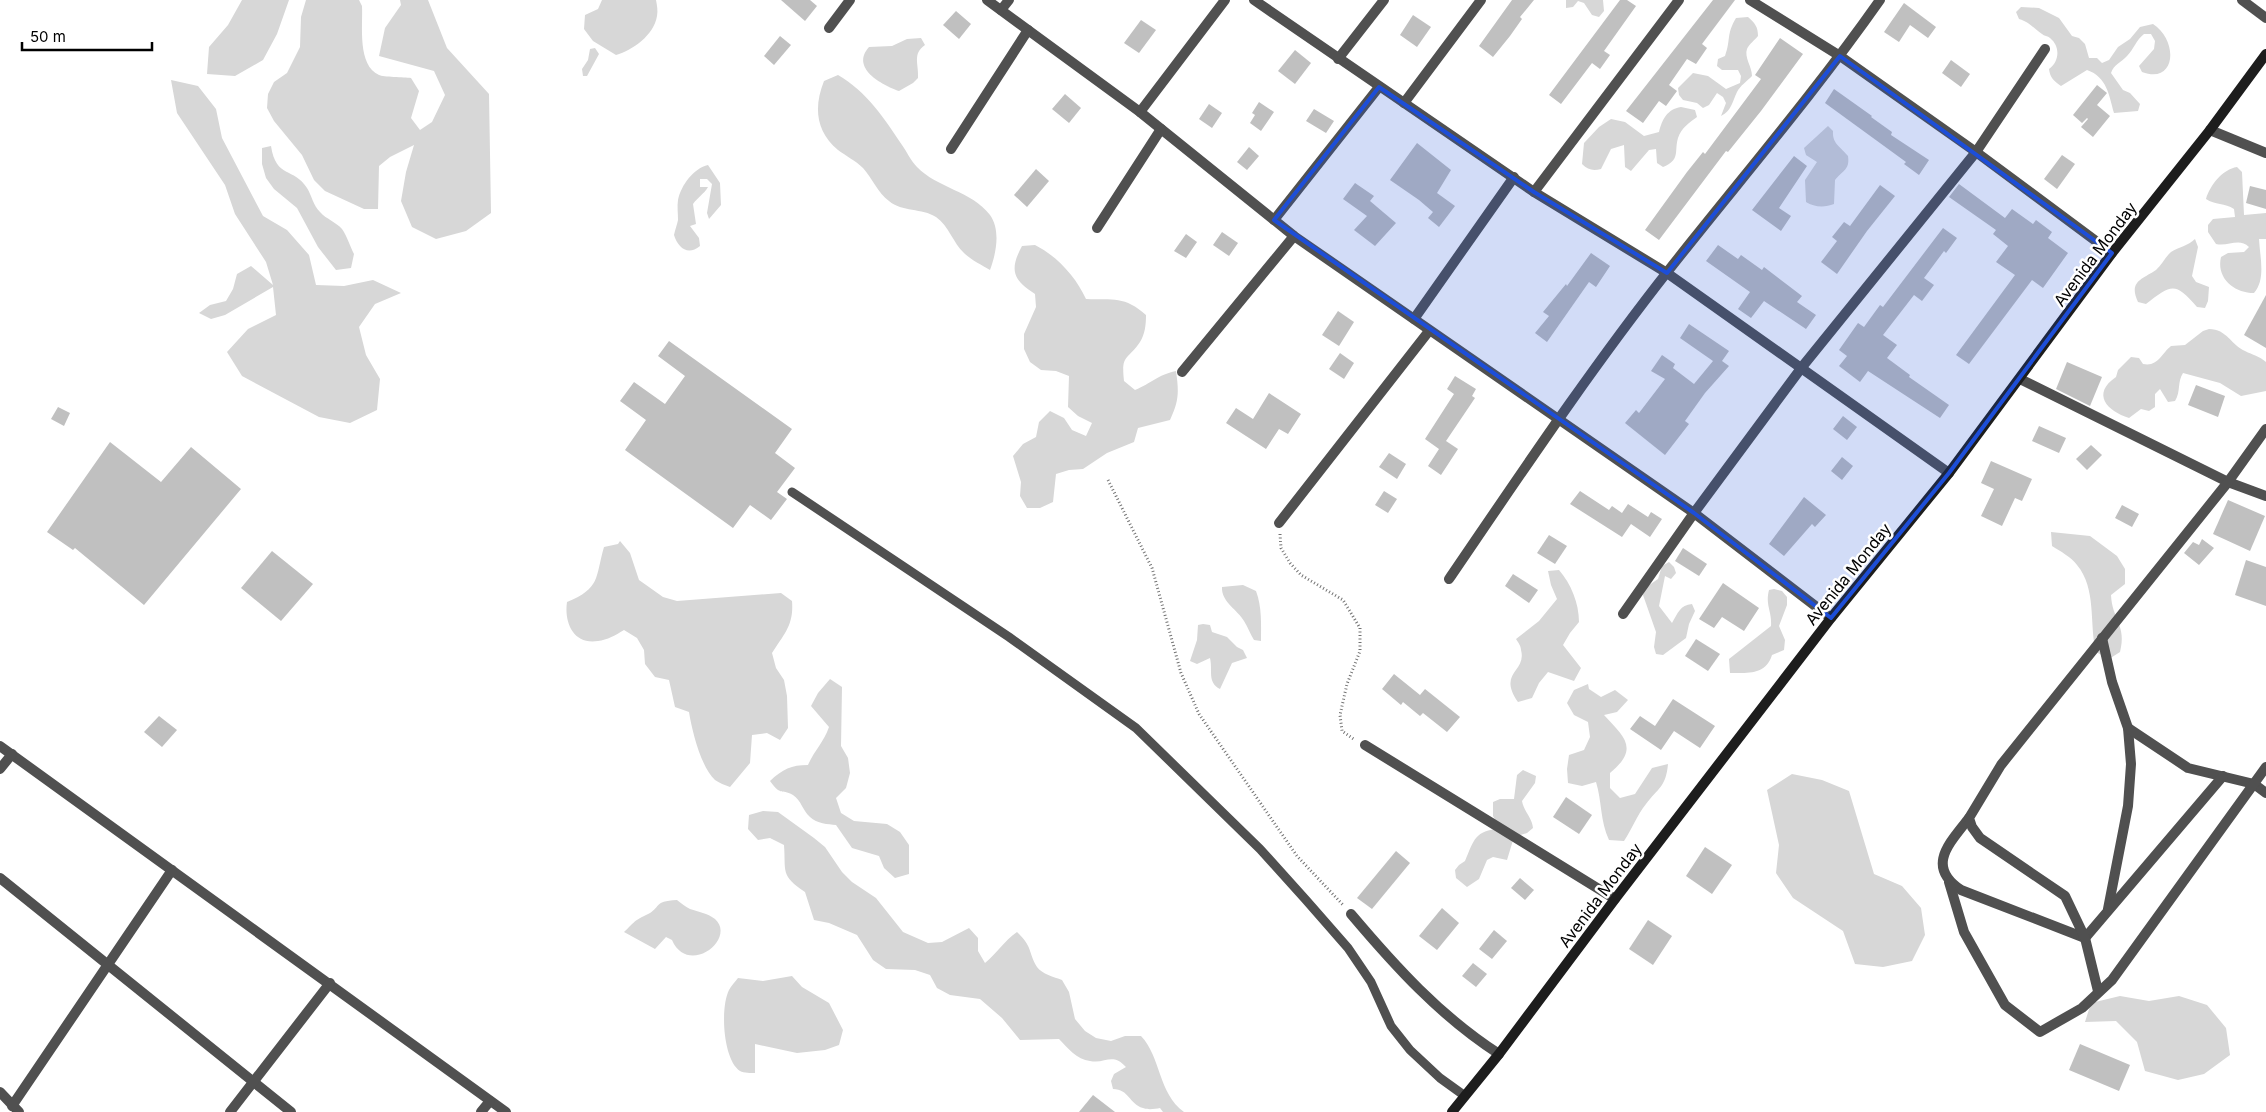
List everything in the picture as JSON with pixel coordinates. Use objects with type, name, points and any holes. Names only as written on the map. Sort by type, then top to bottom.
[{"type":"main road","name":"Avenida Monday","points":[[1452,1112],[1831,618],[1949,473],[2112,253],[2210,130],[2266,54]]},
{"type":"street","points":[[829,28],[850,0]]},
{"type":"street","points":[[987,0],[1140,112],[1294,236],[1694,513],[1831,618]]},
{"type":"street","points":[[1001,10],[1009,0]]},
{"type":"street","points":[[1140,112],[1225,0]]},
{"type":"street","points":[[1254,0],[1534,192],[1667,273],[1949,473]]},
{"type":"street","points":[[1338,59],[1384,0]]},
{"type":"street","points":[[1404,103],[1482,0]]},
{"type":"street","points":[[1534,192],[1679,0]]},
{"type":"street","points":[[1750,0],[1840,56],[1976,152],[2112,253]]},
{"type":"street","points":[[1448,579],[1558,420],[1667,273],[1840,56],[1880,0]]},
{"type":"street","points":[[2242,0],[2266,18]]},
{"type":"street","points":[[951,148],[1028,30]]},
{"type":"street","points":[[1623,614],[1694,513],[1802,368],[1976,152],[2045,49]]},
{"type":"street","points":[[1274,220],[1379,87]]},
{"type":"street","points":[[1097,228],[1161,129]]},
{"type":"street","points":[[2210,130],[2266,153]]},
{"type":"street","points":[[1414,319],[1514,178]]},
{"type":"street","points":[[1182,372],[1294,236]]},
{"type":"street","points":[[1279,523],[1429,331]]},
{"type":"street","points":[[2020,379],[2228,482],[2266,496]]},
{"type":"street","points":[[2266,429],[2228,482],[2001,765],[1969,818],[1945,849],[1941,862],[1964,932],[2005,1005],[2040,1032],[2082,1008],[2098,991],[2112,980],[2266,767]]},
{"type":"street","points":[[2102,638],[2112,682],[2128,728],[2131,764],[2128,806],[2108,910]]},
{"type":"street","points":[[2128,728],[2188,768],[2254,784],[2266,793]]},
{"type":"street","points":[[1364,745],[1615,899]]},
{"type":"street","points":[[0,746],[506,1112]]},
{"type":"street","points":[[0,769],[12,754]]},
{"type":"street","points":[[2085,938],[2223,776]]},
{"type":"street","points":[[1969,818],[1972,827],[1980,838],[2065,896],[2085,938],[2098,991]]},
{"type":"street","points":[[0,1092],[15,1109],[108,964],[172,870]]},
{"type":"street","points":[[0,878],[291,1112]]},
{"type":"street","points":[[1949,882],[1961,890],[2085,938]]},
{"type":"street","points":[[1351,914],[1394,965],[1432,1003],[1478,1041],[1498,1054]]},
{"type":"street","points":[[230,1112],[330,983]]},
{"type":"street","points":[[481,1112],[490,1100]]},
{"type":"lane","points":[[792,492],[1009,637],[1136,728],[1260,849],[1306,900],[1348,948],[1371,982],[1391,1026],[1410,1050],[1440,1078],[1464,1096]]},
{"type":"path","points":[[1108,480],[1152,568],[1181,673],[1199,714],[1297,856],[1351,914]]},
{"type":"path","points":[[1279,523],[1281,548],[1290,563],[1301,575],[1342,600],[1360,628],[1360,650],[1347,684],[1340,714],[1342,732],[1364,745]]},
{"type":"highlighted area","points":[[1840,56],[2112,253],[1949,473],[1831,618],[1694,513],[1274,220],[1379,87],[1534,192],[1667,273]]},
{"type":"shaded area","points":[[242,0],[289,0],[277,34],[263,60],[235,76],[207,74],[209,47],[228,25]]},
{"type":"shaded area","points":[[306,0],[359,0],[362,6],[362,34],[367,63],[379,75],[411,78],[419,91],[411,118],[420,130],[432,122],[445,95],[434,71],[379,56],[385,28],[401,5],[400,0],[428,0],[447,48],[489,94],[491,213],[466,231],[436,239],[412,227],[401,201],[406,172],[414,145],[390,157],[379,166],[378,209],[364,209],[325,191],[314,180],[302,155],[274,121],[267,108],[268,94],[274,82],[287,73],[300,47],[301,17]]},
{"type":"shaded area","points":[[602,0],[656,0],[657,16],[652,29],[642,41],[623,53],[616,55],[593,41],[584,29],[585,15],[598,9]]},
{"type":"shaded area","points":[[1566,0],[1603,0],[1604,11],[1599,17],[1592,15],[1584,3],[1578,1],[1573,7],[1566,8]]},
{"type":"shaded area","points":[[2021,7],[2039,8],[2059,18],[2072,36],[2079,38],[2085,44],[2089,58],[2097,58],[2102,63],[2109,60],[2118,47],[2130,39],[2140,27],[2153,24],[2167,40],[2170,59],[2167,67],[2162,72],[2153,74],[2142,72],[2139,66],[2154,49],[2155,41],[2151,34],[2144,34],[2111,73],[2123,90],[2130,93],[2140,104],[2138,111],[2114,113],[2106,87],[2094,73],[2087,70],[2061,86],[2053,79],[2049,69],[2057,58],[2056,46],[2049,37],[2019,19],[2016,12]]},
{"type":"shaded area","points":[[1748,17],[1756,25],[1758,33],[1758,36],[1749,45],[1746,52],[1752,76],[1738,90],[1730,108],[1721,116],[1726,103],[1723,97],[1717,93],[1709,105],[1703,108],[1697,103],[1683,100],[1679,95],[1678,88],[1693,73],[1708,76],[1726,89],[1740,83],[1741,76],[1738,70],[1722,70],[1717,66],[1718,59],[1725,56],[1731,29],[1736,18]]},
{"type":"shaded area","points":[[921,38],[925,45],[917,56],[918,78],[899,91],[884,85],[870,75],[866,69],[863,62],[864,55],[869,47],[892,46],[907,39]]},
{"type":"shaded area","points":[[595,48],[599,54],[587,76],[583,76],[582,69],[588,60],[590,49]]},
{"type":"shaded area","points":[[838,75],[858,89],[874,106],[917,167],[934,180],[974,200],[990,215],[995,228],[996,250],[990,270],[964,253],[936,217],[925,212],[900,207],[889,201],[863,168],[830,143],[821,126],[818,109],[819,100],[824,81]]},
{"type":"shaded area","points":[[171,80],[198,86],[216,109],[222,138],[263,216],[287,230],[309,255],[316,285],[344,286],[373,280],[401,293],[375,304],[359,327],[366,355],[380,379],[377,410],[350,423],[319,417],[242,376],[227,352],[248,329],[276,315],[273,287],[225,315],[211,319],[199,313],[210,305],[226,301],[233,289],[237,274],[251,266],[273,285],[266,262],[235,214],[225,185],[177,113]]},
{"type":"shaded area","points":[[1681,107],[1695,110],[1697,117],[1681,131],[1675,158],[1669,164],[1663,167],[1657,163],[1656,149],[1649,150],[1631,171],[1625,167],[1624,145],[1611,149],[1601,169],[1591,170],[1582,164],[1584,143],[1599,127],[1611,119],[1625,122],[1644,136],[1659,132],[1666,116],[1672,110]]},
{"type":"shaded area","points":[[1828,126],[1833,131],[1835,142],[1848,156],[1848,164],[1835,180],[1834,204],[1827,206],[1812,205],[1806,202],[1805,180],[1817,162],[1806,155],[1804,148]]},
{"type":"shaded area","points":[[271,146],[277,164],[302,182],[322,214],[342,229],[354,254],[351,268],[336,270],[318,247],[297,208],[274,189],[266,178],[262,164],[262,148]]},
{"type":"shaded area","points":[[708,165],[720,183],[721,205],[709,219],[707,213],[712,184],[707,179],[700,179],[700,187],[708,187],[693,204],[696,224],[690,226],[699,238],[700,246],[691,250],[684,249],[678,244],[674,235],[678,220],[678,200],[682,189],[693,173]]},
{"type":"shaded area","points":[[2237,167],[2242,172],[2244,215],[2266,213],[2266,239],[2259,239],[2261,275],[2258,287],[2254,293],[2240,290],[2228,283],[2224,278],[2220,265],[2221,257],[2228,253],[2244,252],[2249,247],[2237,242],[2216,244],[2208,232],[2208,225],[2213,219],[2235,217],[2234,209],[2206,199],[2218,178],[2232,168]]},
{"type":"shaded area","points":[[2195,239],[2198,247],[2192,276],[2196,282],[2209,287],[2208,301],[2205,308],[2197,307],[2183,293],[2173,289],[2162,293],[2146,304],[2138,302],[2135,289],[2138,282],[2156,270],[2171,252]]},
{"type":"shaded area","points":[[1035,245],[1051,255],[1065,268],[1077,283],[1086,299],[1118,300],[1132,305],[1146,315],[1142,339],[1124,362],[1124,381],[1135,390],[1176,371],[1178,391],[1177,402],[1170,420],[1138,428],[1134,442],[1107,453],[1083,469],[1069,470],[1056,474],[1053,502],[1040,508],[1027,508],[1020,496],[1021,482],[1013,456],[1023,444],[1036,437],[1039,422],[1050,411],[1064,418],[1072,430],[1086,436],[1092,423],[1078,416],[1068,407],[1069,376],[1056,371],[1041,370],[1030,362],[1024,349],[1024,334],[1036,307],[1035,294],[1018,279],[1015,274],[1015,262],[1022,246]]},
{"type":"shaded area","points":[[2209,329],[2225,334],[2240,348],[2266,362],[2266,391],[2241,396],[2220,383],[2183,373],[2175,401],[2168,402],[2160,389],[2155,394],[2155,407],[2149,411],[2141,409],[2129,418],[2114,411],[2105,401],[2103,396],[2104,390],[2108,383],[2116,377],[2118,370],[2131,357],[2139,358],[2143,364],[2152,364],[2171,346],[2185,345],[2203,331]]},
{"type":"shaded area","points":[[2051,532],[2090,536],[2117,556],[2125,569],[2125,584],[2111,595],[2122,636],[2122,643],[2120,652],[2109,659],[2096,652],[2090,596],[2083,574],[2072,559],[2052,546]]},
{"type":"shaded area","points":[[620,541],[630,553],[639,580],[663,597],[677,601],[781,593],[792,601],[790,623],[772,653],[776,668],[784,680],[787,696],[788,728],[780,740],[767,733],[752,735],[750,763],[730,787],[715,780],[705,767],[692,729],[689,712],[675,707],[669,680],[655,677],[645,664],[644,650],[637,638],[624,630],[605,640],[589,641],[576,636],[569,624],[566,610],[567,602],[586,592],[591,587],[595,581],[604,547],[618,544]]},
{"type":"shaded area","points":[[1669,562],[1674,567],[1676,573],[1671,579],[1665,576],[1659,606],[1672,623],[1680,610],[1685,606],[1692,604],[1695,611],[1689,624],[1686,638],[1663,655],[1656,654],[1654,647],[1656,632],[1643,595],[1645,588],[1658,579],[1662,566]]},
{"type":"shaded area","points":[[1559,570],[1574,594],[1579,615],[1579,622],[1563,645],[1581,668],[1574,681],[1548,672],[1539,683],[1532,698],[1518,702],[1510,684],[1511,678],[1522,657],[1516,639],[1539,621],[1557,599],[1548,571]]},
{"type":"shaded area","points":[[1243,585],[1256,591],[1258,597],[1261,641],[1254,640],[1244,621],[1222,592],[1222,587]]},
{"type":"shaded area","points":[[1769,590],[1782,591],[1787,597],[1787,605],[1779,626],[1785,640],[1784,650],[1772,655],[1769,662],[1761,669],[1750,673],[1730,673],[1729,659],[1771,626],[1768,595]]},
{"type":"shaded area","points":[[1198,625],[1210,625],[1212,632],[1227,637],[1243,650],[1247,658],[1232,663],[1220,689],[1212,680],[1210,658],[1197,664],[1190,661],[1197,640]]},
{"type":"shaded area","points":[[830,679],[842,687],[841,746],[848,758],[850,773],[846,788],[836,798],[841,813],[854,821],[887,824],[900,832],[909,845],[909,874],[895,878],[884,868],[879,856],[852,848],[836,825],[813,819],[808,815],[796,797],[779,791],[770,781],[787,768],[808,765],[822,742],[829,727],[811,706],[818,693]]},
{"type":"shaded area","points":[[1588,684],[1589,689],[1601,697],[1615,690],[1628,700],[1617,712],[1604,715],[1623,736],[1626,743],[1625,756],[1610,773],[1610,788],[1620,798],[1635,794],[1652,768],[1668,764],[1661,787],[1643,808],[1624,841],[1609,840],[1604,826],[1596,782],[1582,786],[1568,783],[1569,755],[1584,750],[1590,737],[1588,722],[1574,715],[1567,703],[1574,690]]},
{"type":"shaded area","points":[[1523,770],[1536,776],[1535,783],[1522,801],[1533,828],[1527,833],[1514,837],[1507,860],[1493,857],[1487,860],[1479,879],[1467,887],[1456,878],[1455,870],[1465,861],[1473,842],[1480,834],[1485,831],[1500,829],[1493,816],[1493,802],[1500,799],[1514,799],[1517,775]]},
{"type":"shaded area","points":[[1792,774],[1822,780],[1849,791],[1874,874],[1902,886],[1921,908],[1925,935],[1912,961],[1883,967],[1855,964],[1843,931],[1793,898],[1776,873],[1779,845],[1767,790]]},
{"type":"shaded area","points":[[763,811],[778,812],[825,847],[842,872],[852,882],[876,898],[903,932],[928,943],[942,942],[969,928],[978,938],[978,951],[985,963],[1017,932],[1026,942],[1037,967],[1042,972],[1062,980],[1069,992],[1075,1019],[1085,1031],[1096,1038],[1111,1041],[1125,1036],[1141,1036],[1148,1045],[1169,1095],[1184,1112],[1163,1112],[1160,1108],[1147,1109],[1138,1106],[1122,1091],[1113,1089],[1111,1081],[1114,1074],[1126,1067],[1117,1060],[1096,1062],[1085,1060],[1073,1053],[1059,1039],[1020,1040],[1002,1018],[980,999],[950,995],[937,988],[930,975],[915,970],[886,969],[873,960],[857,935],[829,923],[814,920],[805,892],[791,881],[786,872],[784,845],[770,838],[758,840],[748,829],[749,815]]},
{"type":"shaded area","points":[[677,900],[690,909],[712,917],[720,927],[720,936],[708,951],[698,955],[689,955],[679,951],[672,940],[666,937],[655,949],[624,932],[660,903]]},
{"type":"shaded area","points":[[792,976],[802,987],[829,1003],[843,1030],[839,1045],[825,1050],[797,1053],[755,1044],[755,1073],[740,1071],[734,1065],[730,1056],[725,1033],[726,998],[729,990],[738,978],[763,981]]},
{"type":"shaded area","points":[[2120,996],[2149,1001],[2179,996],[2207,1005],[2226,1028],[2230,1055],[2204,1074],[2178,1080],[2145,1071],[2137,1042],[2116,1021],[2085,1022],[2091,1003]]},
{"type":"building","points":[[781,0],[810,0],[817,6],[805,21]]},
{"type":"building","points":[[1512,0],[1534,0],[1520,17],[1522,19],[1510,36],[1493,57],[1479,46]]},
{"type":"building","points":[[1620,0],[1627,0],[1636,6],[1604,51],[1610,55],[1600,69],[1592,63],[1561,104],[1549,95]]},
{"type":"building","points":[[1713,0],[1735,0],[1702,44],[1707,48],[1696,64],[1687,59],[1669,85],[1677,91],[1666,106],[1659,101],[1643,123],[1626,111]]},
{"type":"building","points":[[1904,3],[1936,27],[1928,38],[1910,25],[1899,42],[1884,32]]},
{"type":"building","points":[[956,11],[971,24],[959,39],[943,25]]},
{"type":"building","points":[[1413,15],[1431,27],[1417,47],[1400,35]]},
{"type":"building","points":[[1141,20],[1156,30],[1139,53],[1124,43]]},
{"type":"building","points":[[780,36],[791,45],[774,65],[764,56]]},
{"type":"building","points":[[1780,38],[1803,54],[1761,111],[1728,152],[1726,151],[1659,240],[1645,230],[1687,172],[1703,152],[1705,154],[1761,79],[1755,75]]},
{"type":"building","points":[[1295,50],[1311,63],[1295,84],[1278,71]]},
{"type":"building","points":[[1951,60],[1970,74],[1961,87],[1942,73]]},
{"type":"building","points":[[2097,85],[2107,93],[2097,105],[2110,116],[2093,137],[2081,127],[2088,119],[2082,123],[2073,115]]},
{"type":"building","points":[[1834,89],[1892,132],[1891,135],[1929,160],[1919,175],[1904,164],[1906,162],[1825,103]]},
{"type":"building","points":[[1065,94],[1081,108],[1069,123],[1052,109]]},
{"type":"building","points":[[1259,102],[1274,112],[1261,131],[1250,123],[1255,115],[1252,113]]},
{"type":"building","points":[[1209,104],[1222,113],[1212,128],[1199,119]]},
{"type":"building","points":[[1314,109],[1334,121],[1326,133],[1306,121]]},
{"type":"building","points":[[1417,143],[1451,170],[1437,193],[1455,206],[1439,227],[1428,218],[1433,212],[1390,180]]},
{"type":"building","points":[[1249,147],[1259,156],[1247,170],[1237,162]]},
{"type":"building","points":[[2062,155],[2075,164],[2057,189],[2044,179]]},
{"type":"building","points":[[1794,156],[1807,166],[1779,208],[1791,216],[1781,231],[1752,210]]},
{"type":"building","points":[[1036,169],[1049,181],[1027,207],[1014,195]]},
{"type":"building","points":[[1355,183],[1374,196],[1370,201],[1396,223],[1375,246],[1354,230],[1367,216],[1343,199]]},
{"type":"building","points":[[1959,184],[2005,218],[2012,209],[2033,224],[2036,220],[2052,232],[2048,238],[2068,253],[2043,288],[2032,280],[1969,364],[1956,355],[2015,275],[1996,262],[2008,246],[1993,234],[1996,230],[1949,197]]},
{"type":"building","points":[[1880,185],[1895,196],[1867,231],[1837,274],[1821,262],[1837,241],[1832,237],[1844,222],[1850,226]]},
{"type":"building","points":[[2250,186],[2266,190],[2266,209],[2246,203]]},
{"type":"building","points":[[1943,228],[1957,238],[1946,253],[1944,251],[1924,278],[1934,285],[1922,301],[1914,295],[1883,335],[1897,345],[1887,358],[1910,375],[1909,377],[1949,405],[1940,418],[1868,371],[1860,382],[1839,366],[1847,356],[1839,350],[1858,323],[1864,327],[1880,305],[1883,307]]},
{"type":"building","points":[[1222,232],[1238,243],[1229,256],[1213,245]]},
{"type":"building","points":[[1186,234],[1197,242],[1186,258],[1174,251]]},
{"type":"building","points":[[1718,245],[1738,259],[1741,255],[1762,270],[1764,267],[1802,296],[1797,302],[1816,315],[1806,329],[1764,301],[1751,318],[1738,309],[1750,292],[1706,261]]},
{"type":"building","points":[[1591,253],[1610,266],[1596,287],[1589,282],[1547,342],[1535,333],[1549,316],[1543,312],[1566,284],[1567,286]]},
{"type":"building","points":[[2266,295],[2266,348],[2244,335]]},
{"type":"building","points":[[1338,311],[1354,322],[1339,346],[1322,335]]},
{"type":"building","points":[[1689,324],[1729,351],[1722,361],[1729,366],[1705,393],[1685,421],[1689,424],[1665,455],[1625,423],[1636,410],[1639,413],[1665,379],[1651,371],[1662,355],[1675,364],[1673,368],[1694,384],[1713,361],[1680,338]]},
{"type":"building","points":[[669,341],[792,429],[775,453],[795,468],[777,492],[787,499],[771,520],[750,505],[733,528],[625,450],[646,420],[620,401],[634,382],[665,404],[685,376],[658,356]]},
{"type":"building","points":[[1340,353],[1354,363],[1344,379],[1329,369]]},
{"type":"building","points":[[2067,362],[2102,377],[2090,406],[2056,389]]},
{"type":"building","points":[[1455,376],[1476,389],[1472,396],[1475,398],[1446,441],[1458,449],[1441,475],[1428,466],[1439,449],[1425,439],[1454,394],[1447,389]]},
{"type":"building","points":[[2196,385],[2225,396],[2218,417],[2188,405]]},
{"type":"building","points":[[1269,393],[1301,414],[1288,434],[1279,429],[1266,449],[1226,423],[1236,408],[1253,419]]},
{"type":"building","points":[[58,407],[70,413],[64,426],[51,419]]},
{"type":"building","points":[[1843,416],[1857,427],[1847,440],[1833,429]]},
{"type":"building","points":[[2039,426],[2066,438],[2059,453],[2032,441]]},
{"type":"building","points":[[110,442],[161,482],[191,447],[241,489],[144,605],[75,548],[73,550],[47,532]]},
{"type":"building","points":[[2091,445],[2102,455],[2087,470],[2076,459]]},
{"type":"building","points":[[1389,453],[1406,464],[1397,479],[1379,467]]},
{"type":"building","points":[[1842,457],[1853,466],[1842,480],[1831,471]]},
{"type":"building","points":[[1991,461],[2032,479],[2022,501],[2015,498],[2002,526],[1981,516],[1994,489],[1981,483]]},
{"type":"building","points":[[1384,491],[1397,499],[1388,513],[1375,505]]},
{"type":"building","points":[[1580,491],[1609,510],[1612,506],[1622,513],[1628,504],[1648,517],[1651,512],[1662,519],[1650,537],[1631,524],[1622,537],[1570,504]]},
{"type":"building","points":[[1804,497],[1826,515],[1815,527],[1812,524],[1784,556],[1769,544]]},
{"type":"building","points":[[2228,500],[2265,516],[2250,551],[2213,534]]},
{"type":"building","points":[[2122,505],[2139,514],[2132,527],[2115,518]]},
{"type":"building","points":[[1549,535],[1567,546],[1555,564],[1537,553]]},
{"type":"building","points":[[2202,539],[2214,548],[2199,565],[2184,553],[2193,542],[2199,545]]},
{"type":"building","points":[[1683,548],[1707,564],[1699,576],[1675,561]]},
{"type":"building","points":[[272,551],[313,584],[281,621],[241,588]]},
{"type":"building","points":[[2246,560],[2266,567],[2266,606],[2235,595]]},
{"type":"building","points":[[1513,574],[1538,590],[1529,603],[1505,586]]},
{"type":"building","points":[[1723,583],[1759,608],[1744,631],[1722,617],[1714,628],[1699,619]]},
{"type":"building","points":[[1696,639],[1720,654],[1708,671],[1685,656]]},
{"type":"building","points":[[1394,674],[1420,695],[1425,689],[1460,717],[1447,732],[1423,713],[1420,716],[1403,702],[1401,705],[1382,689]]},
{"type":"building","points":[[1673,699],[1715,726],[1700,748],[1674,731],[1661,750],[1630,729],[1640,716],[1655,726]]},
{"type":"building","points":[[159,716],[177,730],[162,747],[144,732]]},
{"type":"building","points":[[1566,797],[1592,815],[1579,834],[1553,817]]},
{"type":"building","points":[[1705,847],[1732,865],[1712,894],[1686,876]]},
{"type":"building","points":[[1396,851],[1410,863],[1372,909],[1357,898]]},
{"type":"building","points":[[1520,878],[1534,890],[1525,900],[1511,888]]},
{"type":"building","points":[[1442,908],[1459,923],[1437,950],[1419,936]]},
{"type":"building","points":[[1648,920],[1672,936],[1653,965],[1629,949]]},
{"type":"building","points":[[1494,930],[1507,941],[1492,959],[1479,949]]},
{"type":"building","points":[[1473,963],[1487,974],[1476,987],[1462,976]]},
{"type":"building","points":[[2080,1044],[2130,1065],[2119,1091],[2069,1070]]},
{"type":"building","points":[[1093,1095],[1115,1112],[1079,1112]]}]
